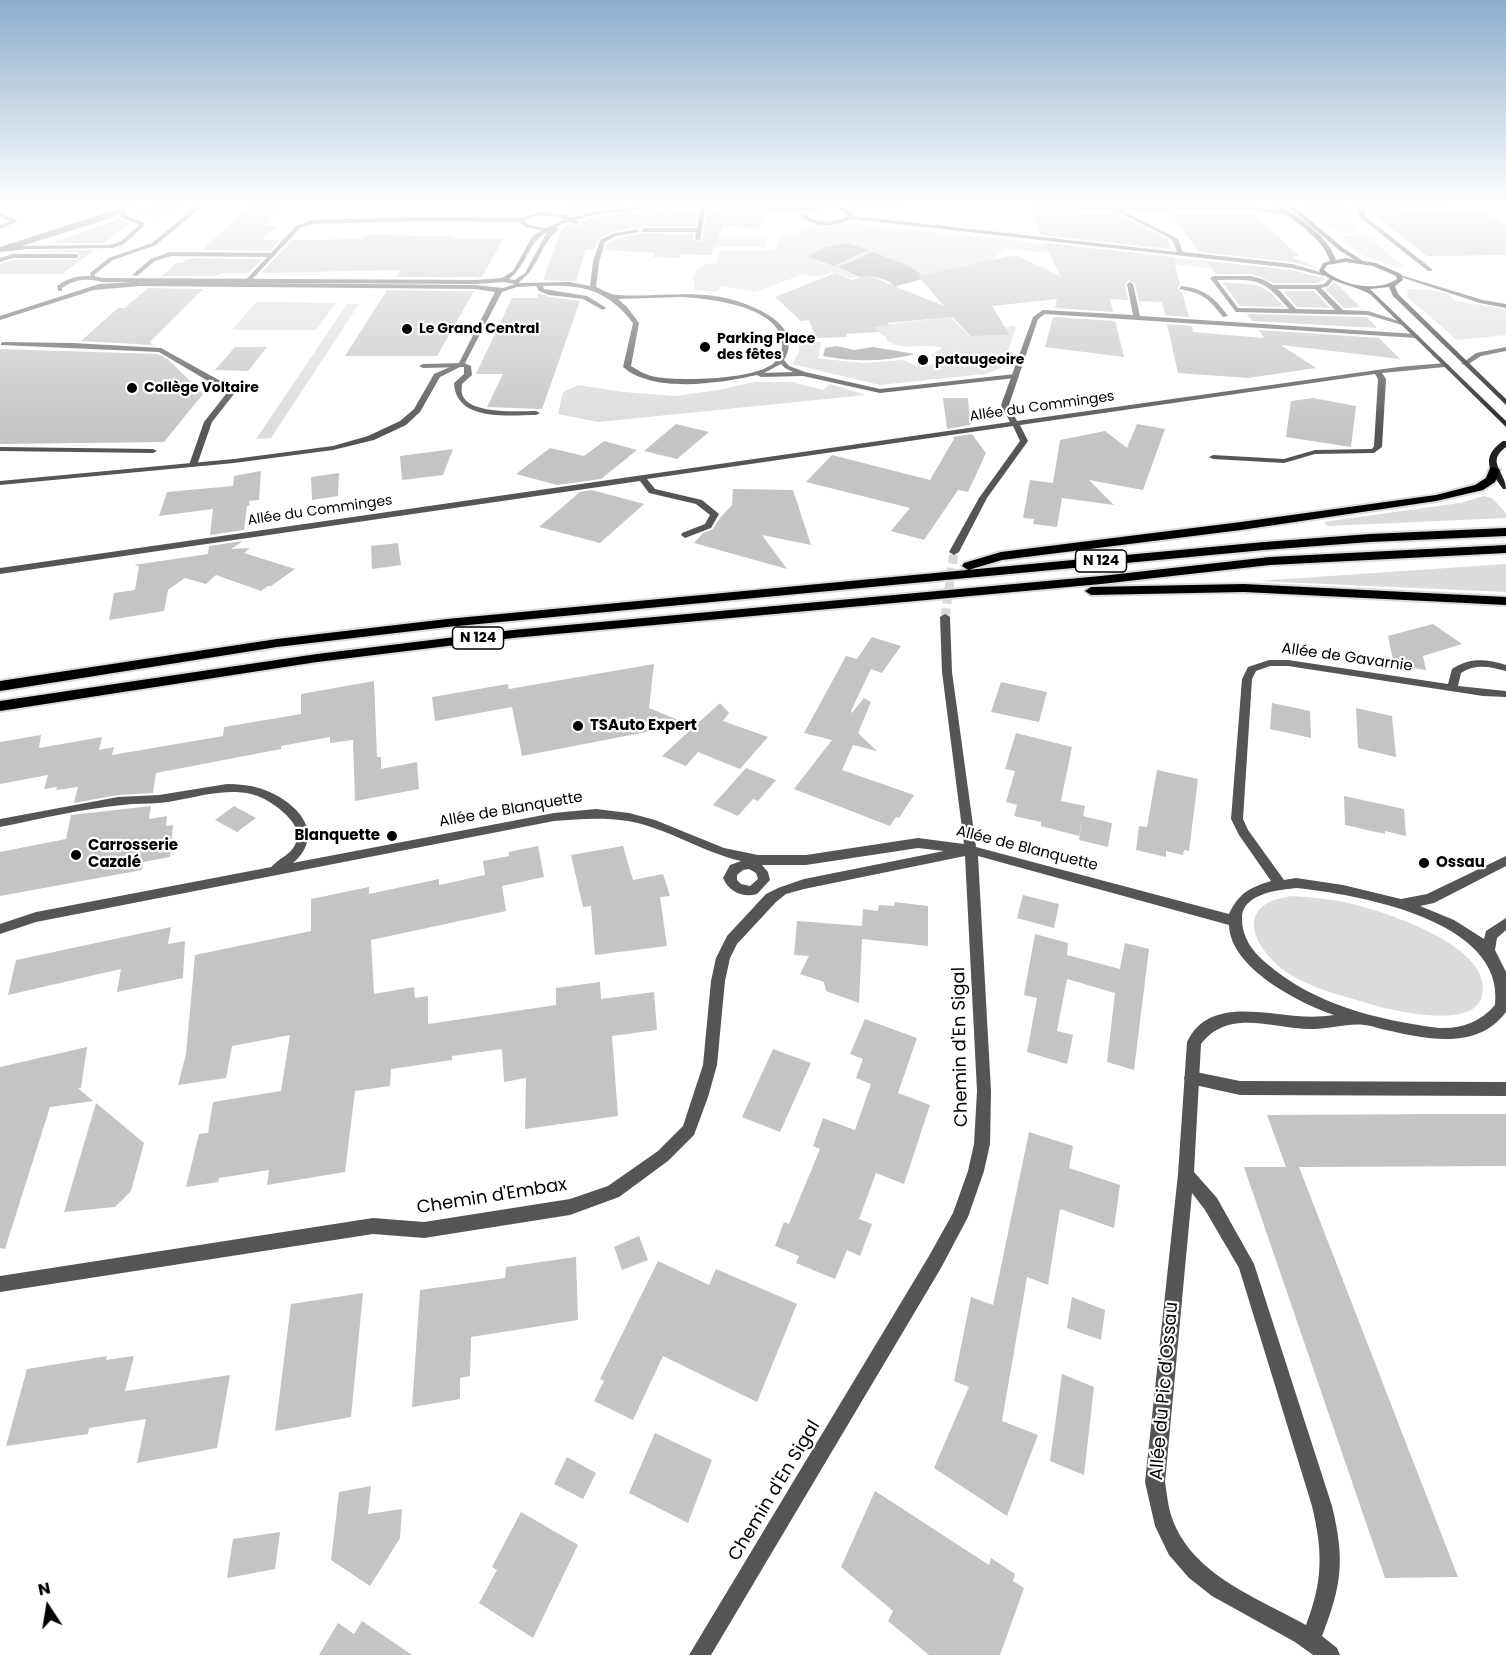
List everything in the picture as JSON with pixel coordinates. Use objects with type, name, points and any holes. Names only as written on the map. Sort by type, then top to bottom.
[{"type":"highway","points":[[938,576],[1001,556],[1252,525],[1450,496],[1486,484],[1491,480],[1494,470]]},
{"type":"highway","name":"N 124","points":[[0,686],[277,643],[424,626],[1264,546],[1382,537],[1506,532]]},
{"type":"highway","name":"N 124","points":[[0,706],[306,659],[502,635],[1270,561],[1506,549]]},
{"type":"highway","points":[[958,592],[1008,597],[1104,590],[1244,588],[1506,601]]},
{"type":"main road","points":[[1332,279],[1361,286],[1394,285],[1400,279]]},
{"type":"main road","points":[[1394,285],[1395,296],[1506,403]]},
{"type":"main road","points":[[1361,286],[1373,294],[1506,425]]},
{"type":"main road","points":[[1506,443],[1493,455],[1491,462],[1506,487]]},
{"type":"street","points":[[60,290],[59,287],[66,282],[85,279]]},
{"type":"street","points":[[99,279],[488,288],[499,291],[509,290],[522,279]]},
{"type":"street","points":[[246,283],[249,279]]},
{"type":"street","points":[[94,288],[140,284],[503,279]]},
{"type":"street","points":[[505,279],[517,284],[593,287],[624,305],[636,323]]},
{"type":"street","points":[[593,287],[595,279]]},
{"type":"street","points":[[1214,279],[1236,310],[1368,313],[1402,323]]},
{"type":"street","points":[[1259,279],[1267,281],[1274,287],[1294,311]]},
{"type":"street","points":[[1274,287],[1317,287],[1326,285],[1331,279]]},
{"type":"street","points":[[1413,279],[1482,302],[1506,306]]},
{"type":"street","points":[[0,318],[86,291],[100,285],[102,280]]},
{"type":"street","points":[[488,288],[487,285],[494,281]]},
{"type":"street","points":[[539,284],[541,290],[585,297],[603,308]]},
{"type":"street","points":[[1130,284],[1137,318]]},
{"type":"street","points":[[1394,285],[1447,290]]},
{"type":"street","points":[[1317,287],[1341,312]]},
{"type":"street","points":[[1181,288],[1198,290],[1209,296],[1225,316]]},
{"type":"street","points":[[0,312],[60,290],[86,291]]},
{"type":"street","points":[[0,483],[234,461],[333,448],[371,438],[402,423],[417,410],[437,376],[462,364],[499,291]]},
{"type":"street","points":[[611,296],[698,296],[730,301],[756,310],[775,322],[784,334],[787,346],[780,359],[767,370],[715,379],[683,381],[651,378],[633,373],[626,365],[639,315]]},
{"type":"street","points":[[641,306],[643,297]]},
{"type":"street","points":[[954,552],[983,498],[1024,441],[1021,431],[1006,412],[1005,405],[1035,318],[1039,314],[1057,312],[1416,336]]},
{"type":"street","points":[[3,344],[161,350],[223,386],[230,394],[208,422],[193,465]]},
{"type":"street","points":[[1465,364],[1472,356],[1506,349]]},
{"type":"street","points":[[780,359],[787,368],[803,374],[876,391],[1015,376]]},
{"type":"street","points":[[423,366],[462,364],[467,366],[468,375],[458,384],[457,391],[458,397],[469,406],[485,412],[536,412]]},
{"type":"street","name":"Allée du Comminges","points":[[0,571],[643,479],[1013,422],[1377,372],[1445,365]]},
{"type":"street","points":[[1213,457],[1284,461],[1315,452],[1374,451],[1378,447],[1382,379],[1377,372]]},
{"type":"street","points":[[744,375],[803,374]]},
{"type":"street","points":[[0,449],[153,451]]},
{"type":"street","points":[[643,479],[652,491],[699,502],[715,514],[712,524],[685,535]]},
{"type":"street","name":"Chemin d'En Sigal","points":[[699,1655],[935,1262],[960,1217],[976,1171],[982,1144],[984,1091],[972,850],[947,672],[945,616]]},
{"type":"street","name":"Allée de Gavarnie","points":[[1280,884],[1243,832],[1237,819],[1247,679],[1252,669],[1269,663],[1288,663],[1506,694]]},
{"type":"street","points":[[1452,688],[1456,671],[1469,664],[1487,663],[1506,668]]},
{"type":"street","points":[[0,823],[120,800],[159,799],[215,789],[251,790],[271,797],[302,826],[304,838],[299,849],[292,858],[276,869]]},
{"type":"street","name":"Allée de Blanquette","points":[[0,929],[36,917],[276,869],[577,813],[628,817],[651,823],[696,843],[735,856],[781,861],[806,860],[918,843],[972,850],[1234,921]]},
{"type":"street","name":"Chemin d'Embax","points":[[0,1284],[373,1226],[424,1230],[570,1207],[613,1192],[663,1156],[689,1130],[710,1065],[718,981],[723,958],[732,940],[760,908],[782,891],[839,876],[972,850]]},
{"type":"street","points":[[735,856],[758,867],[764,873],[760,908]]},
{"type":"street","points":[[781,861],[741,865],[733,869],[729,875],[730,882],[735,888],[743,891],[764,885],[782,891]]},
{"type":"street","points":[[1401,904],[1429,899],[1506,861]]},
{"type":"street","points":[[1280,884],[1338,888],[1401,904],[1454,927],[1476,940],[1488,951],[1503,985],[1504,1006],[1484,1024],[1451,1034],[1361,1018],[1310,999],[1273,978],[1245,951],[1237,935],[1234,921],[1238,906],[1249,895],[1280,884]]},
{"type":"street","points":[[1488,951],[1491,935],[1506,923]]},
{"type":"street","name":"Allée du Pic d'Ossau","points":[[1330,1655],[1311,1638],[1259,1612],[1205,1580],[1187,1563],[1165,1527],[1157,1504],[1155,1482],[1186,1174],[1194,1042],[1205,1027],[1218,1019],[1239,1017],[1309,1023],[1361,1018]]},
{"type":"street","points":[[1191,1078],[1240,1088],[1506,1089]]},
{"type":"street","points":[[1186,1174],[1211,1204],[1246,1264],[1322,1506],[1332,1547],[1332,1570],[1311,1638]]},
{"type":"shaded area","points":[[693,279],[790,279],[755,292],[722,286],[716,292],[695,290]]},
{"type":"shaded area","points":[[882,279],[921,279],[893,287],[888,281]]},
{"type":"shaded area","points":[[882,279],[921,279],[893,287],[892,283]]},
{"type":"shaded area","points":[[1408,289],[1432,290],[1448,294],[1455,301],[1506,309],[1506,335],[1457,340],[1407,297]]},
{"type":"shaded area","points":[[256,302],[336,303],[316,330],[232,330]]},
{"type":"shaded area","points":[[347,304],[359,304],[271,438],[256,439]]},
{"type":"shaded area","points":[[951,317],[969,336],[1010,335],[1005,327],[1014,326],[1016,329],[1001,368],[985,374],[880,385],[792,364],[799,352],[799,342],[821,342],[818,358],[863,363],[903,360],[917,366],[931,365],[936,360],[931,355],[942,348],[895,344],[887,341],[887,338],[874,326]]},
{"type":"shaded area","points":[[837,346],[854,350],[873,347],[915,354],[892,359],[869,360],[823,356],[825,348]]},
{"type":"shaded area","points":[[754,382],[793,382],[823,390],[830,384],[866,395],[598,422],[558,414],[563,392],[578,385],[675,396]]},
{"type":"shaded area","points":[[1484,496],[1492,498],[1506,513],[1506,518],[1328,526],[1323,522],[1460,503]]},
{"type":"shaded area","points":[[1506,564],[1506,592],[1257,581]]},
{"type":"shaded area","points":[[1292,896],[1349,903],[1389,915],[1430,932],[1464,954],[1475,966],[1482,981],[1482,996],[1475,1007],[1463,1013],[1446,1016],[1427,1015],[1372,1005],[1323,990],[1296,978],[1281,968],[1267,954],[1256,936],[1254,927],[1255,918],[1262,907],[1274,900]]},
{"type":"building","points":[[543,279],[577,279],[576,281]]},
{"type":"building","points":[[819,279],[878,279],[944,306],[921,279],[1179,279],[1180,284],[1177,289],[1182,292],[1189,317],[1165,315],[1162,302],[1139,301],[1135,284],[1129,280],[1125,284],[1128,300],[1110,299],[1113,312],[1055,308],[1057,299],[992,306],[1010,335],[970,336],[953,317],[887,323],[890,325],[874,327],[879,332],[846,334],[847,337],[816,338],[809,320],[801,321],[775,297]]},
{"type":"building","points":[[1265,279],[1325,279],[1317,283],[1274,283]]},
{"type":"building","points":[[1222,282],[1257,285],[1271,293],[1284,307],[1240,306]]},
{"type":"building","points":[[1334,283],[1360,307],[1344,308],[1325,289]]},
{"type":"building","points":[[148,288],[203,289],[150,342],[153,345],[81,341],[118,308],[125,308]]},
{"type":"building","name":"Le Grand Central","points":[[387,290],[474,291],[437,356],[345,356]]},
{"type":"building","points":[[1283,291],[1314,291],[1330,308],[1297,307]]},
{"type":"building","points":[[539,293],[549,297],[580,301],[542,409],[487,407],[503,374],[476,374],[512,298],[537,298]]},
{"type":"building","points":[[1247,314],[1367,317],[1377,328],[1252,321]]},
{"type":"building","points":[[1053,317],[1115,321],[1124,357],[1045,347]]},
{"type":"building","points":[[1167,324],[1192,326],[1193,332],[1264,338],[1259,330],[1379,338],[1400,359],[1281,345],[1316,368],[1248,378],[1178,373]]},
{"type":"building","points":[[235,347],[267,347],[248,371],[215,370]]},
{"type":"building","points":[[0,349],[158,354],[169,360],[203,394],[164,442],[0,444]]},
{"type":"building","points":[[943,398],[968,398],[970,425],[947,429]]},
{"type":"building","points":[[1313,398],[1356,406],[1351,447],[1286,437],[1291,401]]},
{"type":"building","points":[[676,424],[709,432],[677,459],[644,451]]},
{"type":"building","points":[[1137,424],[1165,429],[1143,490],[1089,480],[1114,505],[1062,498],[1057,527],[1033,524],[1034,519],[1023,518],[1030,480],[1053,483],[1060,440],[1105,431],[1127,448]]},
{"type":"building","points":[[972,434],[986,453],[968,492],[958,490],[924,540],[891,531],[910,508],[806,482],[832,455],[930,480],[954,439],[953,437]]},
{"type":"building","points":[[604,441],[637,450],[601,479],[557,485],[516,474],[550,448],[584,456]]},
{"type":"building","points":[[453,449],[443,475],[402,480],[400,456]]},
{"type":"building","points":[[261,471],[259,500],[249,501],[244,530],[210,535],[213,509],[159,516],[167,492],[233,486],[234,476]]},
{"type":"building","points":[[339,473],[338,496],[312,500],[311,477]]},
{"type":"building","points":[[733,489],[793,490],[811,545],[762,535],[787,569],[694,543],[703,533],[713,529],[732,505]]},
{"type":"building","points":[[592,490],[644,504],[600,543],[539,527],[580,492]]},
{"type":"building","points":[[243,541],[231,549],[250,548],[244,553],[295,569],[261,591],[216,575],[206,584],[185,578],[168,590],[164,611],[109,620],[114,593],[135,590],[139,566],[134,565],[208,554],[209,546]]},
{"type":"building","points":[[398,543],[401,565],[372,569],[371,546]]},
{"type":"building","points":[[1433,624],[1462,644],[1423,656],[1426,670],[1394,665],[1388,636]]},
{"type":"building","points":[[872,637],[901,646],[882,673],[871,669],[851,711],[852,713],[864,698],[871,702],[858,733],[877,751],[853,745],[842,770],[914,795],[899,818],[896,817],[890,826],[794,789],[832,740],[804,733],[846,656],[857,659]]},
{"type":"building","points":[[654,664],[649,708],[688,724],[522,756],[512,707],[435,721],[432,697],[508,684],[509,689]]},
{"type":"building","points":[[374,681],[377,757],[381,757],[381,769],[417,762],[419,789],[355,801],[353,740],[330,743],[330,737],[281,746],[281,749],[156,773],[153,793],[118,795],[74,803],[78,787],[44,789],[48,775],[0,784],[0,742],[41,735],[39,748],[102,737],[99,750],[114,747],[112,755],[223,736],[224,727],[301,714],[301,694]]},
{"type":"building","points":[[1001,682],[1047,692],[1039,722],[991,712]]},
{"type":"building","points":[[720,703],[729,713],[723,721],[768,737],[740,769],[698,752],[686,766],[662,756]]},
{"type":"building","points":[[1272,703],[1310,711],[1311,738],[1270,729]]},
{"type":"building","points":[[1356,708],[1392,716],[1396,757],[1358,748]]},
{"type":"building","points":[[1016,733],[1072,747],[1061,801],[1085,806],[1083,816],[1112,823],[1108,847],[1079,840],[1082,820],[1079,836],[1041,826],[1041,822],[1014,816],[1017,805],[1006,802],[1015,771],[1005,769]]},
{"type":"building","points":[[746,768],[776,780],[758,801],[753,799],[738,816],[713,805]]},
{"type":"building","points":[[1157,770],[1198,779],[1189,851],[1184,850],[1183,855],[1166,851],[1166,857],[1136,850],[1139,826],[1147,827]]},
{"type":"building","points":[[1344,796],[1404,809],[1406,836],[1345,825]]},
{"type":"building","points":[[151,806],[149,819],[167,816],[166,826],[173,825],[170,857],[143,862],[142,870],[0,896],[0,852],[66,839],[71,815]]},
{"type":"building","points":[[234,806],[256,818],[237,832],[215,820]]},
{"type":"building","points":[[538,846],[544,877],[502,886],[506,911],[371,940],[374,994],[414,987],[415,998],[428,996],[428,1024],[556,1005],[556,988],[600,982],[601,999],[654,992],[657,1030],[612,1036],[618,1116],[525,1129],[526,1078],[504,1082],[502,1049],[452,1056],[452,1060],[391,1069],[390,1086],[355,1091],[345,1172],[267,1185],[269,1170],[219,1178],[218,1182],[186,1187],[199,1134],[208,1133],[213,1102],[281,1091],[290,1035],[232,1046],[226,1078],[178,1085],[186,1054],[195,955],[311,931],[311,899],[369,887],[369,894],[439,879],[439,885],[485,875],[483,861],[509,856],[509,852]]},
{"type":"building","points":[[623,846],[633,880],[663,874],[670,896],[660,897],[667,946],[595,955],[591,906],[583,907],[571,855]]},
{"type":"building","points":[[1023,895],[1059,904],[1054,928],[1017,918]]},
{"type":"building","points":[[895,902],[928,906],[928,946],[862,939],[859,1003],[826,991],[824,982],[800,974],[809,956],[794,955],[797,921],[862,926],[863,909],[878,911],[879,905],[894,906]]},
{"type":"building","points":[[171,927],[168,944],[185,941],[183,978],[117,992],[121,969],[8,995],[16,960]]},
{"type":"building","points":[[1035,934],[1068,943],[1067,955],[1120,969],[1125,943],[1149,949],[1134,1070],[1107,1062],[1115,993],[1067,979],[1057,1031],[1073,1035],[1067,1064],[1027,1052],[1037,998],[1024,995]]},
{"type":"building","points":[[865,1019],[917,1038],[898,1093],[930,1105],[904,1184],[876,1173],[859,1219],[872,1224],[860,1256],[847,1250],[835,1279],[796,1263],[799,1256],[775,1246],[784,1222],[789,1224],[820,1149],[813,1146],[823,1118],[855,1130],[871,1084],[856,1078],[863,1059],[850,1054]]},
{"type":"building","points":[[87,1047],[81,1088],[78,1088],[93,1101],[50,1107],[5,1249],[0,1248],[0,1067]]},
{"type":"building","points":[[773,1049],[811,1063],[780,1132],[742,1117]]},
{"type":"building","points":[[96,1103],[144,1143],[131,1191],[115,1207],[64,1212]]},
{"type":"building","points":[[1506,1114],[1506,1166],[1299,1167],[1458,1577],[1385,1578],[1244,1167],[1286,1167],[1267,1115]]},
{"type":"building","points":[[1029,1132],[1073,1146],[1069,1168],[1120,1185],[1114,1228],[1060,1209],[1048,1285],[1027,1277],[1002,1421],[1038,1435],[1007,1516],[934,1468],[969,1387],[954,1381],[971,1297],[993,1305]]},
{"type":"building","points":[[639,1236],[648,1260],[622,1270],[614,1247]]},
{"type":"building","points":[[576,1257],[578,1320],[471,1337],[470,1376],[460,1378],[460,1399],[412,1407],[420,1290],[505,1278],[506,1267]]},
{"type":"building","points":[[658,1261],[709,1285],[716,1269],[797,1304],[757,1402],[663,1356],[633,1420],[594,1401],[604,1381],[600,1379]]},
{"type":"building","points":[[363,1293],[351,1417],[275,1431],[291,1304]]},
{"type":"building","points":[[1072,1297],[1105,1310],[1101,1340],[1067,1328]]},
{"type":"building","points":[[107,1356],[106,1360],[134,1356],[125,1391],[230,1375],[217,1448],[137,1463],[146,1419],[89,1428],[88,1434],[6,1446],[27,1369]]},
{"type":"building","points":[[1062,1374],[1094,1387],[1084,1475],[1050,1461]]},
{"type":"building","points":[[655,1433],[712,1460],[688,1523],[629,1493]]},
{"type":"building","points":[[567,1457],[596,1473],[583,1499],[554,1484]]},
{"type":"building","points":[[371,1486],[368,1514],[402,1509],[400,1538],[370,1586],[331,1560],[339,1492]]},
{"type":"building","points":[[875,1491],[989,1565],[991,1558],[1015,1574],[1013,1581],[1024,1588],[1000,1655],[929,1655],[888,1621],[893,1611],[841,1567]]},
{"type":"building","points":[[521,1512],[578,1545],[533,1638],[479,1603],[497,1570],[492,1567]]},
{"type":"building","points":[[280,1532],[275,1569],[227,1578],[233,1539]]},
{"type":"building","points":[[362,1621],[412,1655],[319,1655],[338,1623],[354,1634]]},
{"type":"tunnel","points":[[945,617],[954,552]]},
{"type":"place","name":"Le Grand Central","points":[[407,329]]},
{"type":"place","name":"Parking Place des fêtes","points":[[705,347]]},
{"type":"place","name":"pataugeoire","points":[[923,360]]},
{"type":"place","name":"Collège Voltaire","points":[[132,388]]},
{"type":"place","name":"TSAuto Expert","points":[[578,726]]},
{"type":"place","name":"Blanquette","points":[[392,836]]},
{"type":"place","name":"Carrosserie Cazalé","points":[[76,855]]},
{"type":"place","name":"Ossau","points":[[1424,863]]}]
